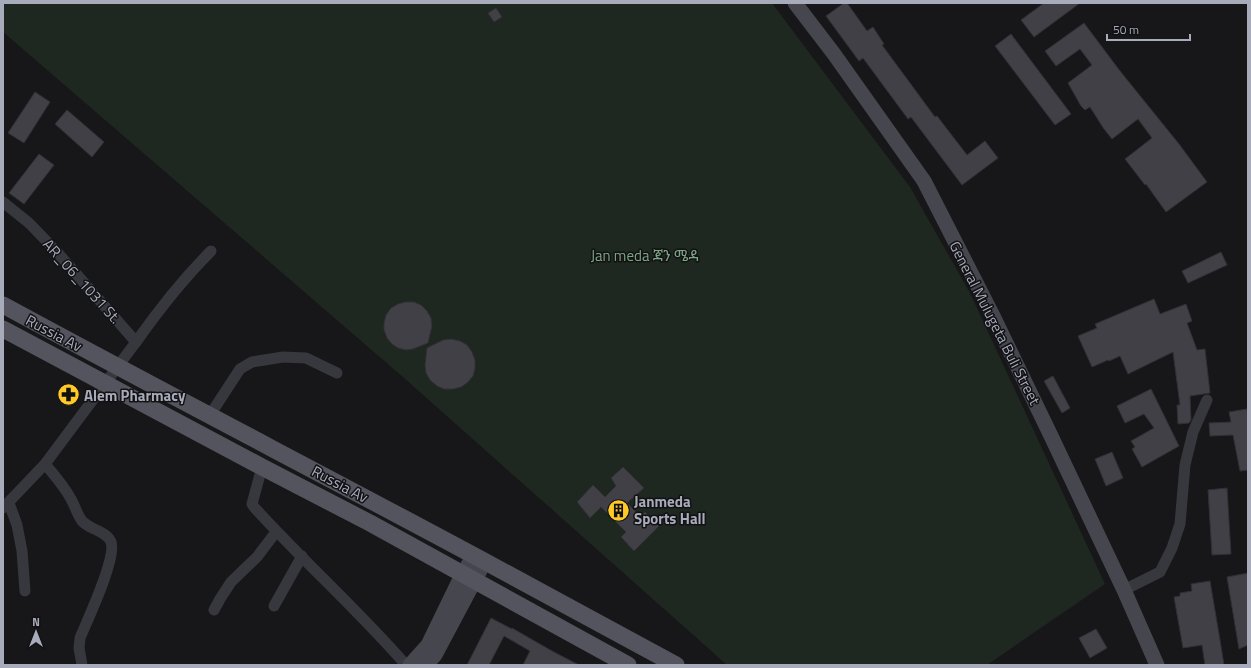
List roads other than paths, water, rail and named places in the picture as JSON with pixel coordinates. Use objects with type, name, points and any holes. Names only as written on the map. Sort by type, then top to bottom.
[{"type":"main road","name":"General Mulugeta Buli Street","points":[[795,3],[834,54],[924,181],[993,316],[1124,590],[1157,665]]},
{"type":"main road","name":"Russia Av","points":[[3,305],[116,367],[210,415],[479,558],[618,635],[676,665]]},
{"type":"main road","name":"Russia Av","points":[[3,329],[370,523],[628,665]]},
{"type":"main road","points":[[410,665],[426,661],[428,645],[479,558]]},
{"type":"street","name":"AR_06_1031 St.","points":[[3,202],[29,223],[57,252],[136,342]]},
{"type":"street","points":[[25,591],[22,551],[18,525],[6,506],[45,464],[106,384],[116,367],[174,290],[188,273],[211,251]]},
{"type":"street","points":[[210,415],[240,369],[252,362],[283,357],[306,358],[337,373]]},
{"type":"street","points":[[1124,590],[1160,572],[1172,548],[1180,524],[1185,465],[1193,432],[1207,400]]},
{"type":"street","points":[[45,464],[71,499],[80,518],[85,524],[107,536],[112,543],[111,556],[104,581],[80,638],[79,648],[82,665]]},
{"type":"street","points":[[262,467],[252,504],[276,532],[302,556],[381,637],[406,665]]},
{"type":"street","points":[[214,610],[232,582],[257,557],[276,532]]},
{"type":"street","points":[[274,606],[302,556]]},
{"type":"place","name":"Alem Pharmacy","points":[[69,395]]},
{"type":"place","name":"Janmeda Sports Hall","points":[[618,510]]},
{"type":"park label","name":"Jan meda ጃን ሜዳ","points":[[645,255]]}]
